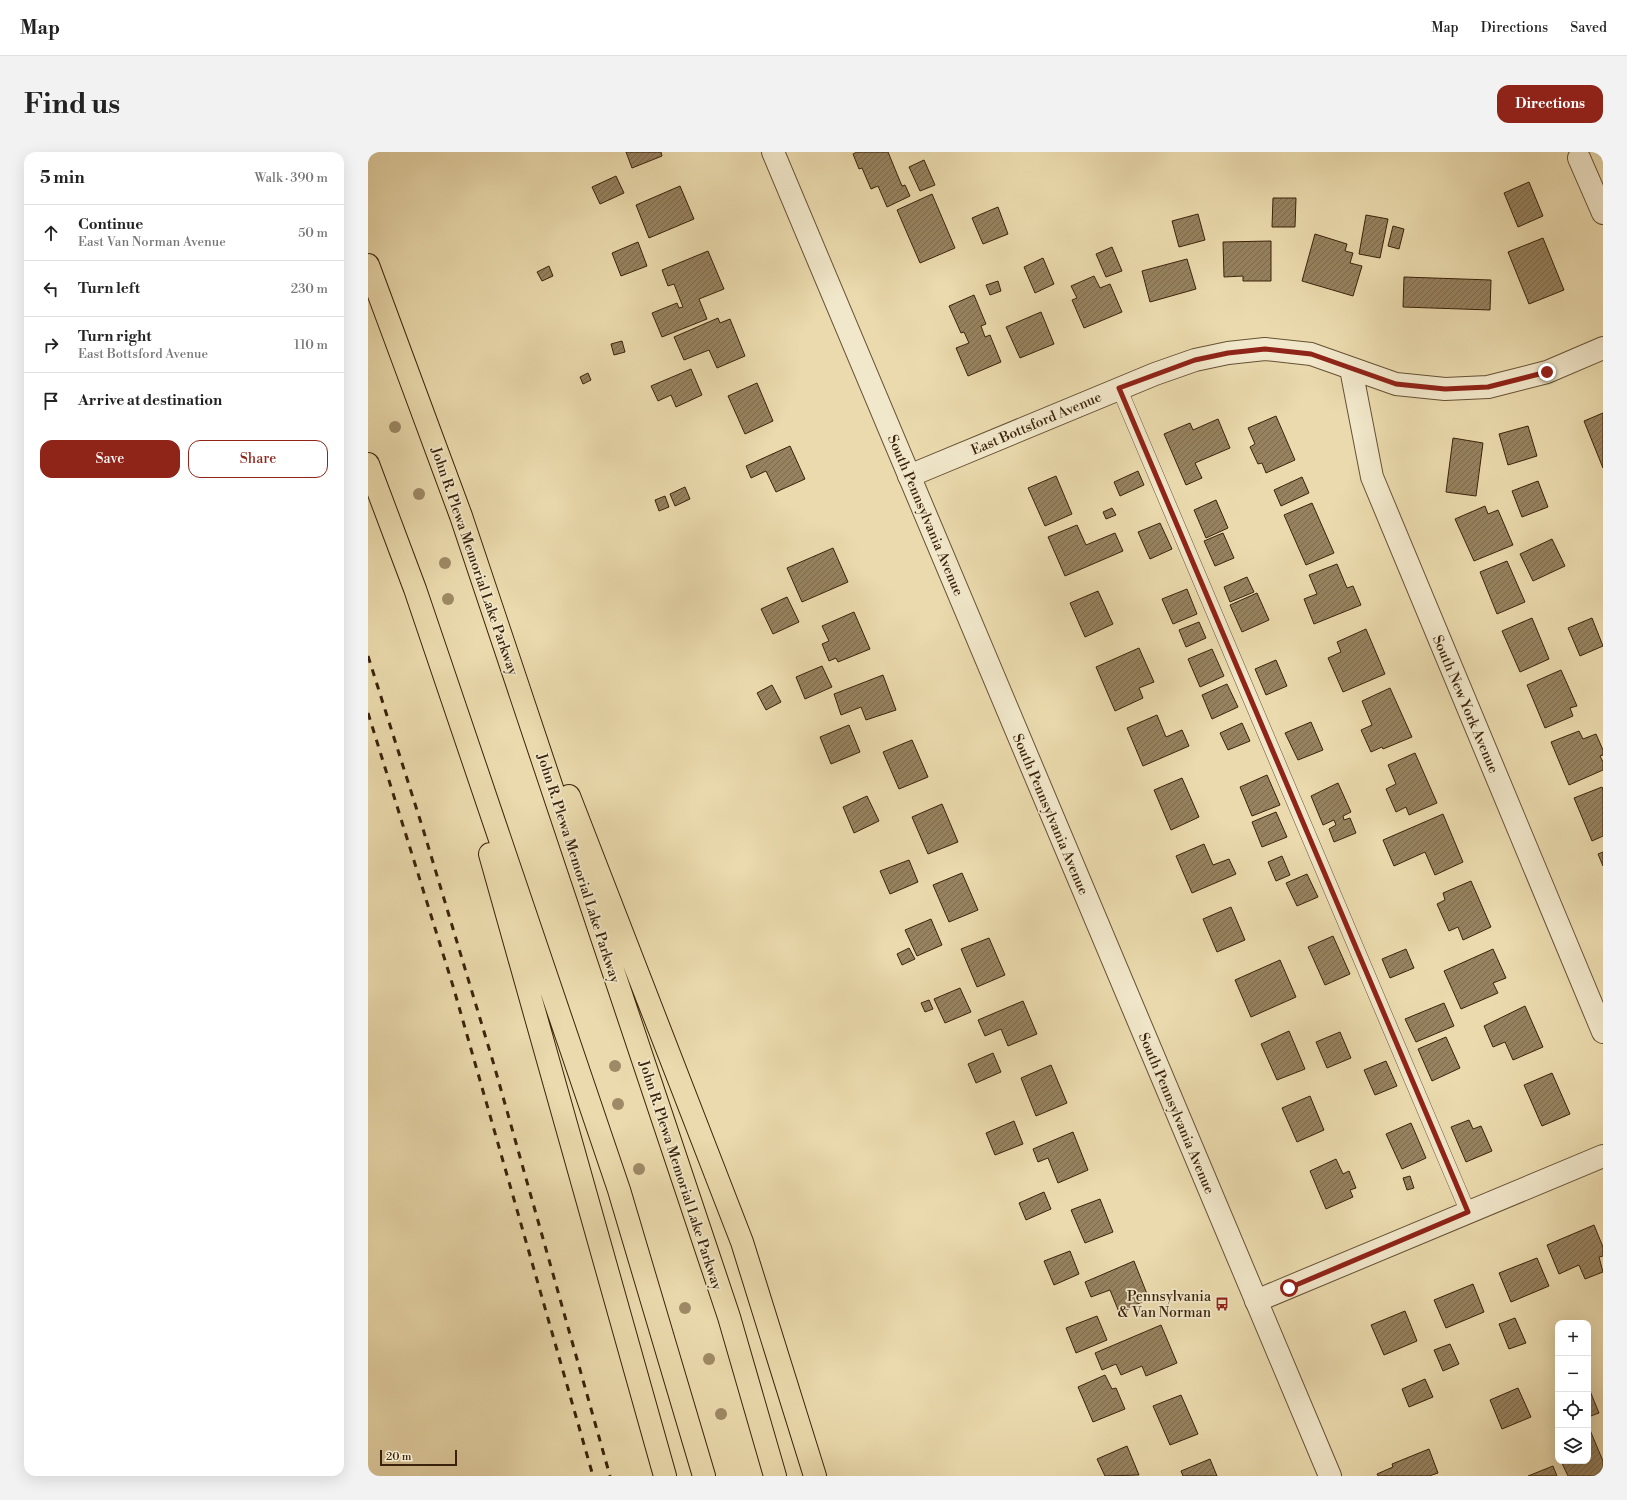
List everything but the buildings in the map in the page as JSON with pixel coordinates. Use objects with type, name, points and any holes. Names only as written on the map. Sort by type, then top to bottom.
[{"type":"main road","name":"John R. Plewa Memorial Lake Parkway","points":[[368,264],[461,516],[729,1317],[775,1476]]},
{"type":"main road","points":[[368,464],[415,589],[619,1190],[704,1476]]},
{"type":"main road","points":[[461,516],[742,1242],[815,1476]]},
{"type":"main road","points":[[415,589],[665,1476]]},
{"type":"street","name":"South Pennsylvania Avenue","points":[[773,152],[1330,1476]]},
{"type":"street","points":[[1579,158],[1603,213]]},
{"type":"street","name":"East Bottsford Avenue","points":[[909,476],[1119,388],[1195,360],[1228,353],[1265,349],[1311,354],[1396,384],[1445,389],[1488,387],[1547,372],[1603,348]]},
{"type":"street","name":"South New York Avenue","points":[[1351,369],[1372,477],[1603,1032]]},
{"type":"street","points":[[1256,1301],[1603,1156]]},
{"type":"lane","points":[[1119,388],[1468,1212]]},
{"type":"railway","points":[[368,656],[423,829],[494,1065],[610,1476]]},
{"type":"railway","points":[[368,713],[453,986],[593,1476]]},
{"type":"place","name":"Pennsylvania & Van Norman","points":[[1222,1304]]},
{"type":"route","points":[[1289,1288],[1468,1212],[1119,388],[1195,360],[1228,353],[1265,349],[1311,354],[1396,384],[1445,389],[1488,387],[1547,372]]}]
